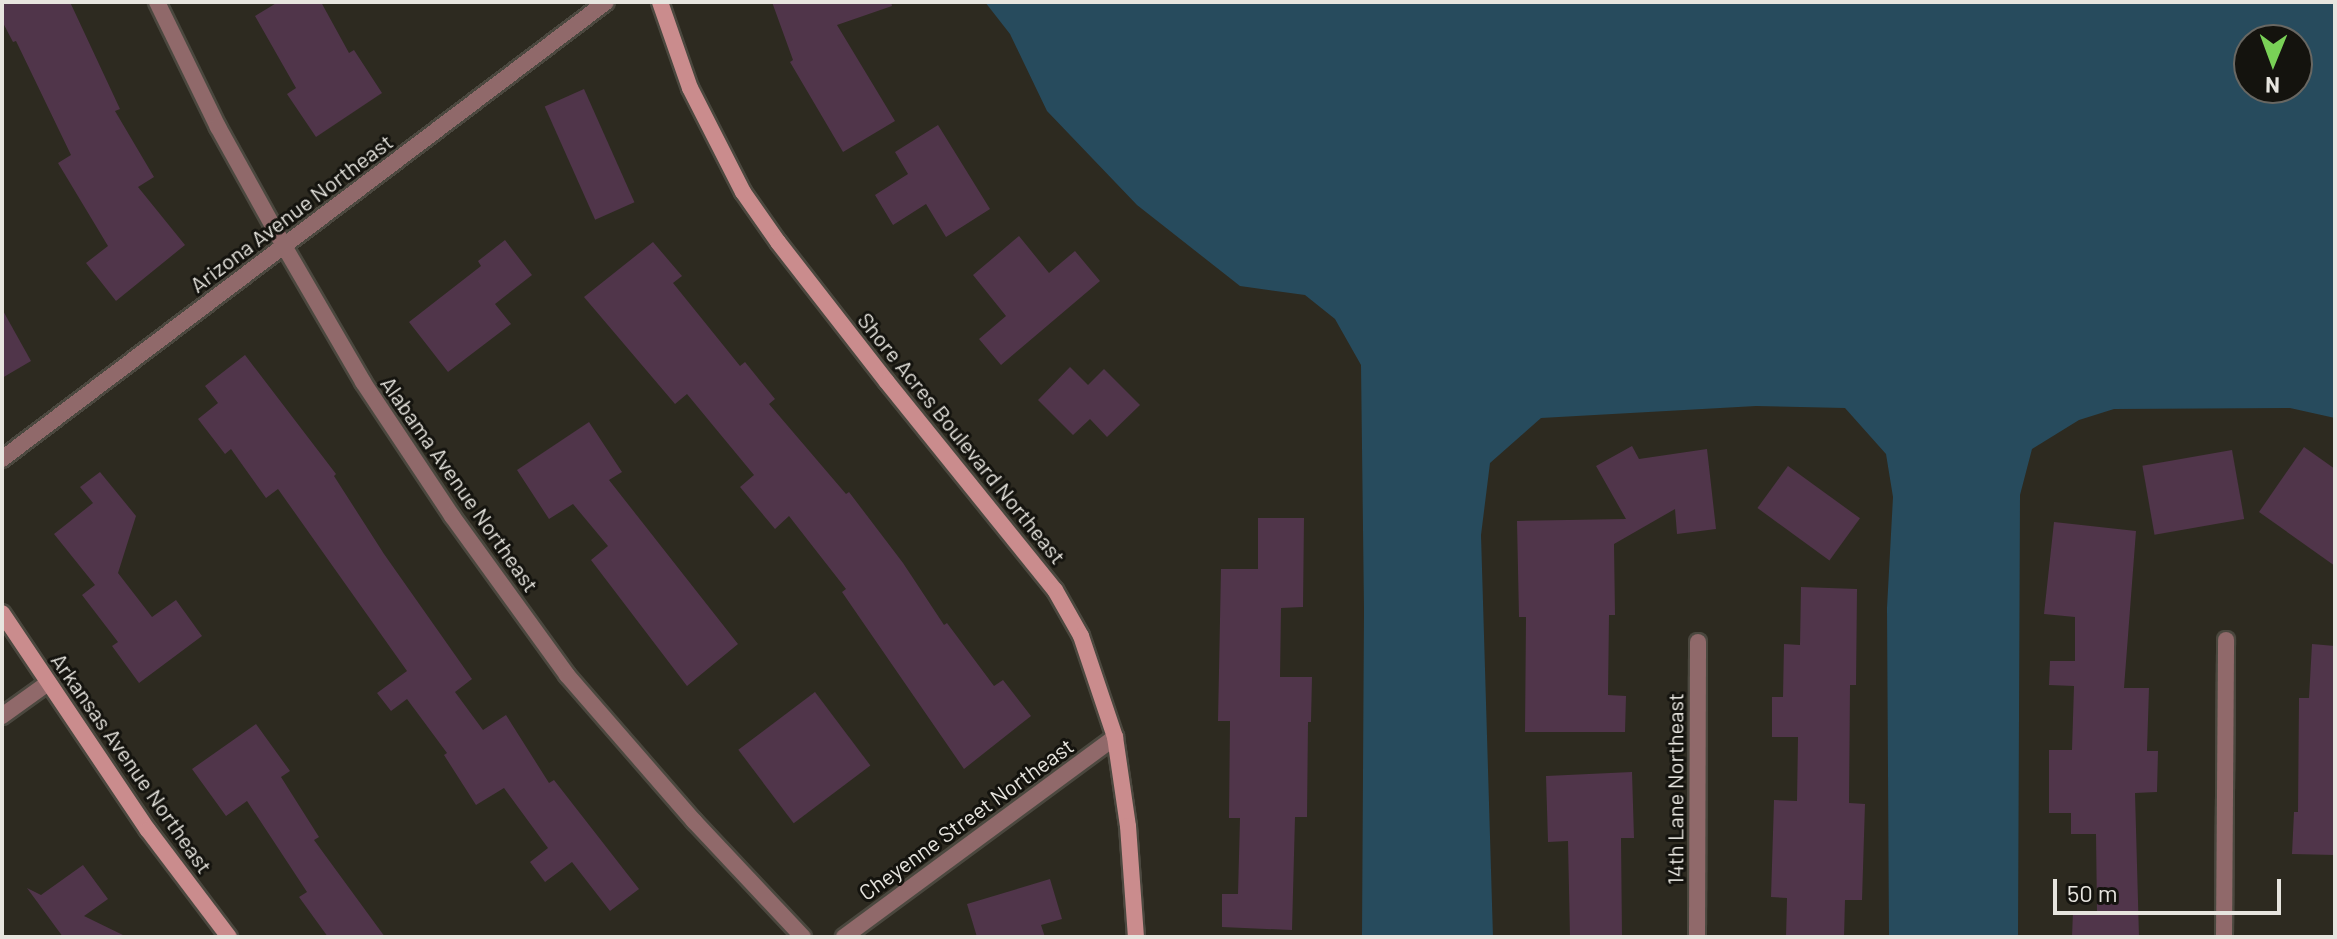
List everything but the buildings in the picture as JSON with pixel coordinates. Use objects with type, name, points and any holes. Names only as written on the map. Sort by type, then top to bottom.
[{"type":"street","name":"Alabama Avenue Northeast","points":[[157,2],[218,127],[284,246],[371,394],[452,516],[567,675],[694,821],[803,937]]},
{"type":"street","name":"Arizona Avenue Northeast","points":[[2,459],[606,2]]},
{"type":"street","name":"Shore Acres Boulevard Northeast","points":[[660,2],[690,88],[743,192],[842,324],[1055,590],[1081,636],[1115,737],[1128,826],[1136,937]]},
{"type":"street","name":"Arkansas Avenue Northeast","points":[[2,613],[148,830],[229,937]]},
{"type":"street","points":[[2224,937],[2226,640]]},
{"type":"street","name":"14th Lane Northeast","points":[[1697,937],[1698,642]]},
{"type":"street","points":[[2,716],[48,683]]},
{"type":"street","name":"Cheyenne Street Northeast","points":[[844,937],[1115,737]]},
{"type":"water","points":[[985,2],[2335,2],[2335,418],[2290,408],[2114,409],[2079,420],[2032,449],[2020,495],[2018,937],[1889,937],[1887,608],[1893,497],[1886,454],[1845,408],[1756,406],[1541,418],[1490,463],[1481,535],[1493,937],[1362,937],[1364,610],[1361,365],[1335,319],[1305,295],[1240,286],[1137,205],[1047,111],[1010,34]]}]
